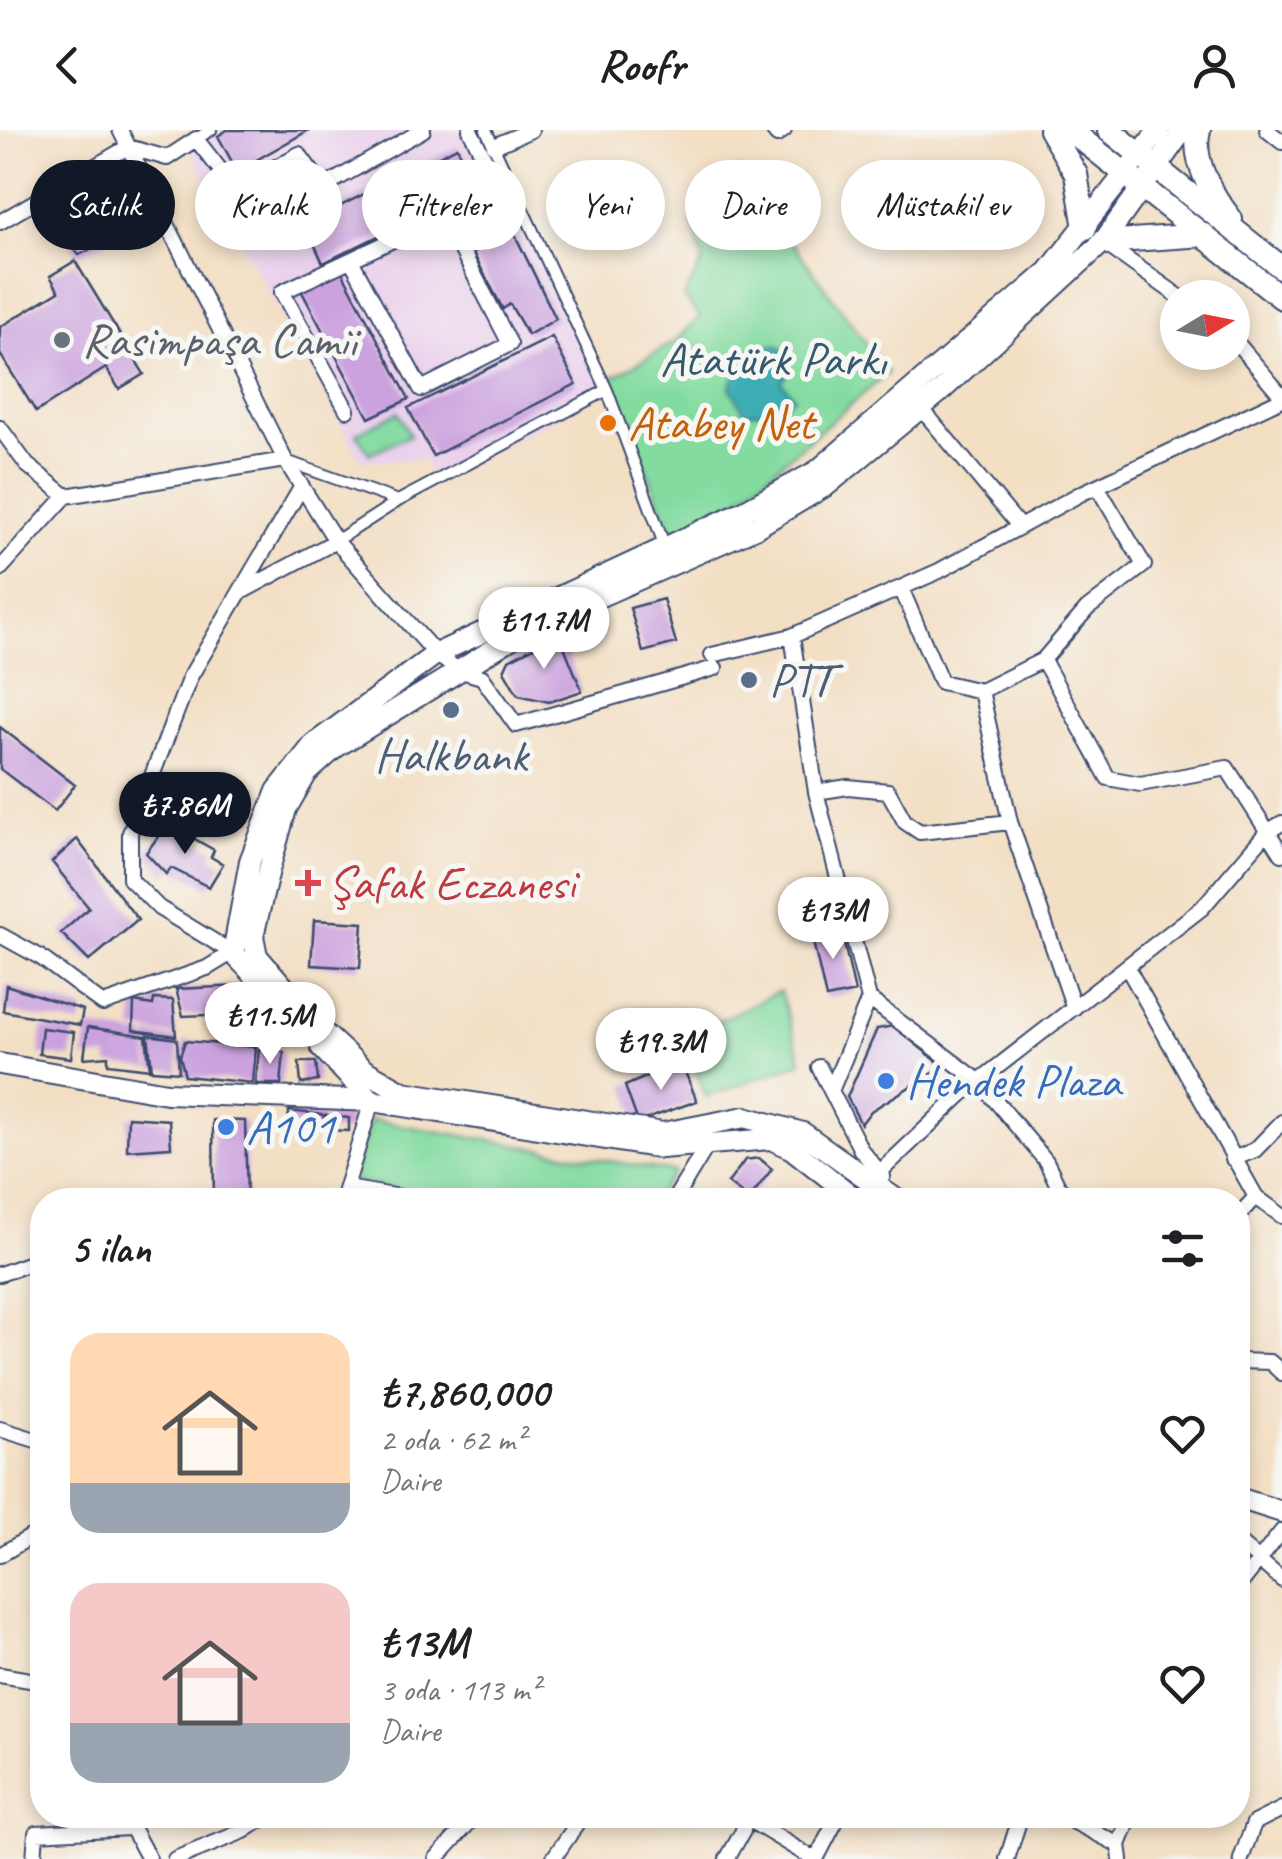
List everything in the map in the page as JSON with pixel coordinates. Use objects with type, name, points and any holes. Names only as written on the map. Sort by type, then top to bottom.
[{"type":"highway","points":[[1050,130],[1076,174],[1094,235],[1204,235]]},
{"type":"highway","points":[[1070,130],[1142,171],[1282,268]]},
{"type":"highway","points":[[1109,130],[1142,171],[1204,235],[1282,298]]},
{"type":"highway","points":[[1198,130],[1195,144],[1204,176],[1217,202],[1252,246]]},
{"type":"main road","points":[[1142,171],[1159,130]]},
{"type":"main road","points":[[372,1101],[233,954],[250,861],[277,791],[314,744],[436,654],[669,554],[755,528],[827,484],[921,408],[1094,235],[1142,171],[1183,130]]},
{"type":"main road","points":[[883,1188],[803,1133],[745,1118],[663,1133],[404,1092],[364,1070],[324,1033],[257,956],[253,936],[286,810],[307,773],[336,747],[530,626],[669,554],[817,470],[1094,235]]},
{"type":"main road","points":[[0,1064],[167,1093],[372,1101],[662,1148],[771,1139],[792,1149],[836,1188]]},
{"type":"main road","points":[[372,1101],[404,1092]]},
{"type":"main road","points":[[1250,1502],[1282,1512]]},
{"type":"street","points":[[120,130],[285,460],[336,541],[436,654],[458,670],[482,677],[516,724],[792,636],[901,588],[1097,486],[1282,397],[1250,359]]},
{"type":"street","points":[[0,222],[128,146],[167,158],[211,130]]},
{"type":"street","points":[[196,139],[228,181],[247,183],[299,154],[323,187],[424,130]]},
{"type":"street","points":[[470,130],[485,160]]},
{"type":"street","points":[[486,130],[607,390],[669,554]]},
{"type":"street","points":[[494,146],[531,130]]},
{"type":"street","points":[[773,130],[777,135],[784,130]]},
{"type":"street","points":[[1267,130],[1282,142]]},
{"type":"street","points":[[1094,235],[1160,283]]},
{"type":"street","points":[[346,410],[282,292],[372,250]]},
{"type":"street","points":[[351,260],[422,389],[510,344],[462,250]]},
{"type":"street","points":[[240,592],[336,541],[398,501],[607,390]]},
{"type":"street","points":[[921,408],[1020,527]]},
{"type":"street","points":[[0,428],[27,465],[66,496]]},
{"type":"street","points":[[0,569],[66,496],[285,460],[398,501]]},
{"type":"street","points":[[233,954],[159,908],[130,878],[130,834],[190,677],[302,486]]},
{"type":"street","points":[[901,588],[941,682],[981,692],[1043,660],[1087,609],[1144,565],[1097,486]]},
{"type":"street","points":[[792,636],[816,792],[869,999],[831,1091]]},
{"type":"street","points":[[1043,660],[1108,778],[1140,784],[1227,768],[1280,850]]},
{"type":"street","points":[[981,692],[1010,822],[1074,1008]]},
{"type":"street","points":[[816,792],[848,786],[888,792],[904,822],[920,832],[1010,822]]},
{"type":"street","points":[[880,1172],[979,1081],[1202,908],[1267,832],[1282,823]]},
{"type":"street","points":[[0,935],[40,957],[103,1004],[207,968],[233,954],[253,936]]},
{"type":"street","points":[[1127,967],[1232,1159],[1256,1197],[1282,1216]]},
{"type":"street","points":[[869,999],[979,1081],[1046,1161],[1058,1188]]},
{"type":"street","points":[[819,1067],[862,1150],[891,1188]]},
{"type":"street","points":[[347,1188],[372,1101]]},
{"type":"street","points":[[1232,1159],[1256,1150],[1282,1122]]},
{"type":"street","points":[[672,1188],[703,1144]]},
{"type":"street","points":[[680,1188],[703,1144]]},
{"type":"street","points":[[1250,1203],[1256,1197]]},
{"type":"street","points":[[0,1274],[30,1263]]},
{"type":"street","points":[[1250,1361],[1270,1362],[1282,1374]]},
{"type":"street","points":[[0,1429],[30,1438]]},
{"type":"street","points":[[1250,1571],[1282,1532]]},
{"type":"street","points":[[0,1555],[30,1537]]},
{"type":"street","points":[[1250,1553],[1282,1580]]},
{"type":"street","points":[[0,1675],[30,1680]]},
{"type":"street","points":[[1242,1859],[1254,1823],[1282,1809]]},
{"type":"street","points":[[34,1859],[36,1833],[74,1828]]},
{"type":"street","points":[[131,1828],[149,1859]]},
{"type":"street","points":[[176,1859],[250,1828]]},
{"type":"street","points":[[436,1859],[464,1828]]},
{"type":"street","points":[[553,1859],[574,1828]]},
{"type":"street","points":[[728,1859],[743,1828]]},
{"type":"street","points":[[763,1828],[815,1859],[832,1828]]},
{"type":"street","points":[[1007,1859],[1017,1828]]},
{"type":"street","points":[[1082,1828],[1120,1852],[1127,1828]]},
{"type":"shaded area","points":[[211,130],[486,130],[500,160],[362,160],[362,250],[526,250],[526,216],[607,390],[435,482],[424,460],[361,460],[245,250],[342,250],[342,160],[195,160],[187,145]]},
{"type":"green space","name":"Atatürk Parkı","points":[[700,250],[797,250],[888,373],[732,505],[672,534],[611,378],[675,342],[700,317],[684,297],[703,261]]},
{"type":"green space","points":[[398,412],[410,435],[369,454],[357,433]]},
{"type":"green space","points":[[780,991],[802,1062],[706,1097],[683,1038]]},
{"type":"green space","points":[[371,1120],[674,1172],[663,1188],[387,1188],[351,1181]]},
{"type":"water","points":[[759,346],[778,346],[789,355],[787,375],[781,381],[794,397],[776,410],[745,413],[730,388],[737,370],[746,364],[743,358]]},
{"type":"building","points":[[227,130],[309,130],[256,160],[231,160],[218,136]]},
{"type":"building","points":[[457,147],[464,160],[431,160]]},
{"type":"building","points":[[362,195],[362,244],[323,263],[317,250],[342,250],[342,205]]},
{"type":"building","points":[[522,250],[556,319],[528,335],[510,304],[503,309],[473,253]]},
{"type":"building","name":"Rasimpaşa Camii","points":[[75,261],[144,374],[119,389],[106,368],[36,412],[0,354],[0,327],[59,291],[50,276]]},
{"type":"building","points":[[341,270],[409,399],[369,418],[301,290]]},
{"type":"building","points":[[552,337],[576,384],[433,456],[408,408]]},
{"type":"building","points":[[663,599],[676,643],[643,652],[630,608]]},
{"type":"building","points":[[559,634],[582,691],[549,702],[518,695],[504,671],[509,660]]},
{"type":"building","points":[[0,727],[75,785],[55,811],[0,769]]},
{"type":"building","points":[[177,829],[214,850],[211,857],[223,864],[209,887],[171,868],[166,874],[146,853],[163,830],[173,835]]},
{"type":"building","points":[[77,839],[138,920],[89,961],[61,933],[89,908],[52,862]]},
{"type":"building","points":[[314,920],[363,923],[360,968],[311,965]]},
{"type":"building","points":[[840,926],[855,992],[826,998],[811,933]]},
{"type":"building","points":[[6,985],[83,1010],[80,1025],[3,1011]]},
{"type":"building","points":[[240,986],[255,1013],[183,1016],[176,989]]},
{"type":"building","points":[[154,999],[173,1000],[176,1036],[133,1030],[134,1002],[153,1005]]},
{"type":"building","name":"Hendek Plaza","points":[[893,1026],[943,1066],[871,1111],[861,1124],[847,1097],[877,1029]]},
{"type":"building","points":[[88,1027],[146,1036],[150,1069],[108,1064],[108,1056],[84,1058]]},
{"type":"building","points":[[42,1028],[74,1032],[71,1058],[39,1054]]},
{"type":"building","points":[[148,1035],[177,1039],[179,1072],[152,1070]]},
{"type":"building","points":[[185,1041],[256,1047],[253,1083],[185,1076],[180,1056]]},
{"type":"building","points":[[259,1049],[284,1052],[281,1084],[256,1084]]},
{"type":"building","points":[[299,1062],[316,1062],[318,1081],[301,1084]]},
{"type":"building","points":[[681,1062],[697,1101],[638,1122],[625,1086]]},
{"type":"building","points":[[289,1111],[324,1115],[322,1128],[288,1127]]},
{"type":"building","points":[[326,1115],[349,1118],[349,1131],[325,1130]]},
{"type":"building","points":[[128,1117],[169,1120],[171,1147],[127,1150]]},
{"type":"building","points":[[213,1120],[245,1121],[247,1188],[214,1188]]},
{"type":"building","points":[[759,1158],[772,1169],[757,1188],[735,1188],[728,1183],[745,1160]]},
{"type":"place","name":"Rasimpaşa Camii","points":[[62,340]]},
{"type":"place","name":"Atabey Net","points":[[608,423]]},
{"type":"place","name":"PTT","points":[[749,680]]},
{"type":"place","name":"Halkbank","points":[[451,710]]},
{"type":"place","name":"Şafak Eczanesi","points":[[308,883]]},
{"type":"place","name":"Hendek Plaza","points":[[886,1081]]},
{"type":"place","name":"A101","points":[[226,1127]]}]
